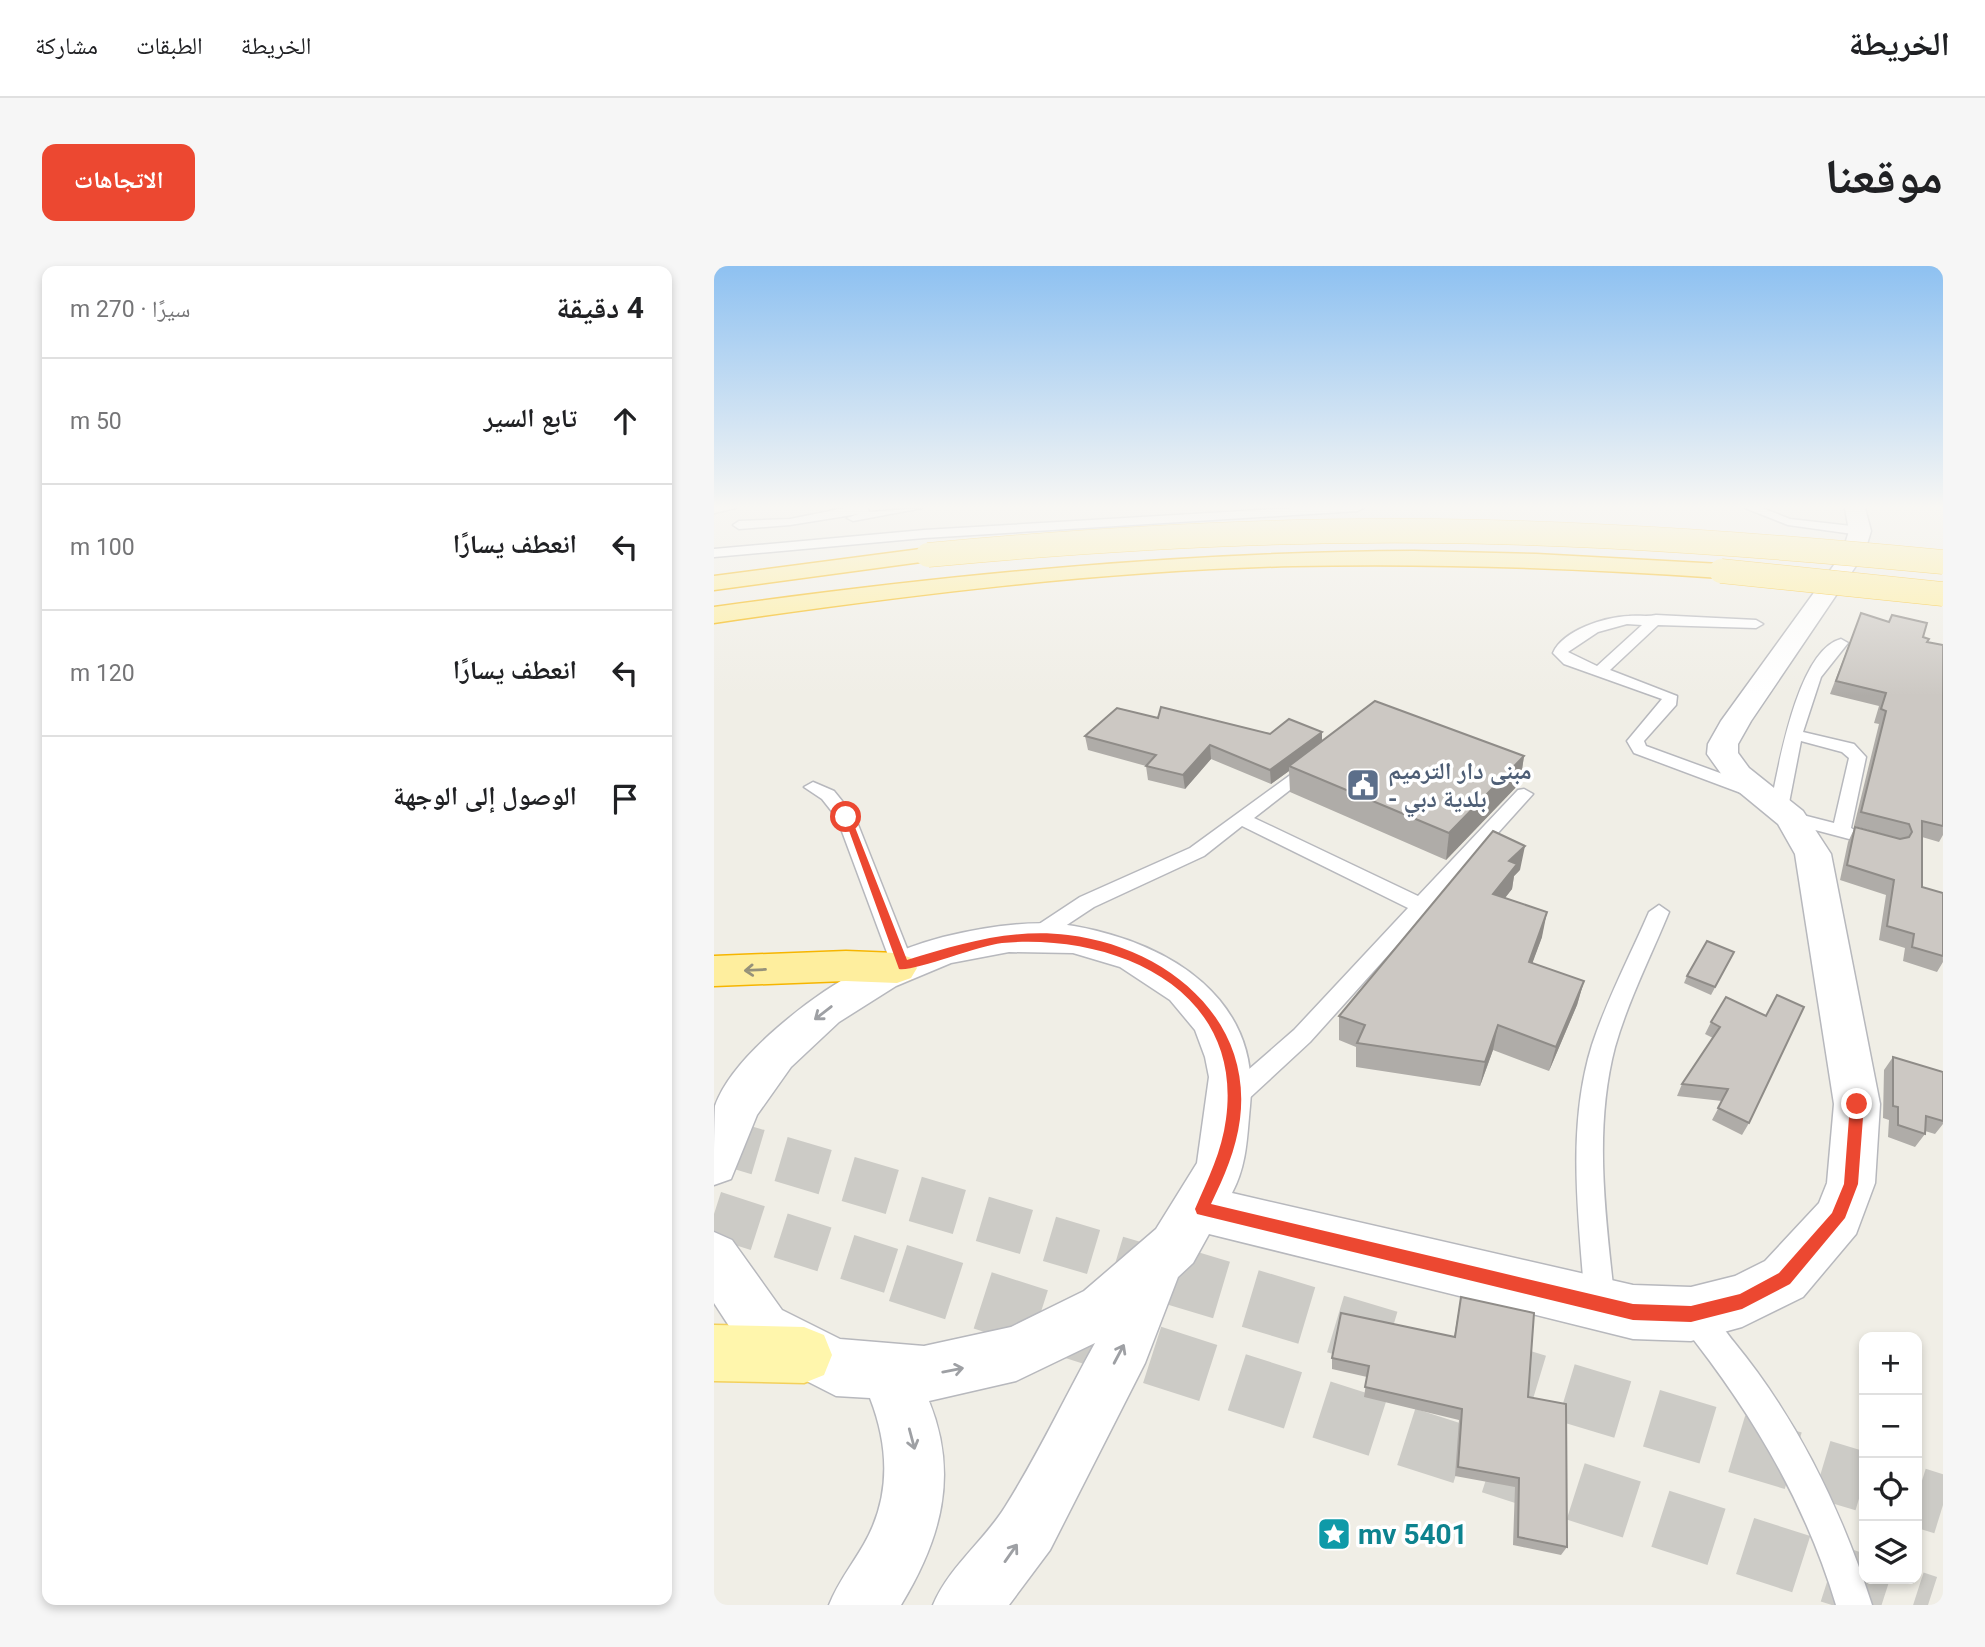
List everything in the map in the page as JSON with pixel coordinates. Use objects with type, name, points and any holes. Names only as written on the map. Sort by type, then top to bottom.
[{"type":"highway","points":[[714,583],[810,570]]},
{"type":"highway","points":[[714,615],[944,584],[1107,570]]},
{"type":"highway","points":[[1706,570],[1943,594]]},
{"type":"highway","points":[[714,628],[868,593]]},
{"type":"highway","points":[[714,971],[846,966],[900,967]]},
{"type":"main road","points":[[714,1353],[804,1355]]},
{"type":"street","points":[[1202,1209],[1633,1312],[1691,1314],[1742,1301],[1784,1279],[1838,1218],[1851,1184],[1857,1104],[1813,854],[1779,807],[1727,765],[1723,744],[1797,631],[1841,570]]},
{"type":"street","points":[[714,1164],[733,1113],[777,1053],[833,1005],[900,967],[969,945],[1034,937],[1065,939],[1104,946],[1149,963],[1172,977],[1209,1016],[1222,1040],[1230,1067],[1234,1097],[1233,1118],[1223,1163],[1202,1209],[1181,1240],[1119,1300],[1034,1349],[985,1364],[937,1373],[889,1374],[845,1368],[804,1355],[770,1336],[743,1310],[723,1282],[714,1257]]},
{"type":"street","points":[[966,1605],[1002,1565],[1028,1528],[1125,1343],[1154,1269]]},
{"type":"street","points":[[862,1605],[878,1584],[897,1548],[910,1513],[915,1480],[915,1449],[889,1374]]},
{"type":"lane","points":[[1600,671],[1656,619]]},
{"type":"lane","points":[[1756,624],[1656,619],[1603,625],[1560,649],[1563,657],[1569,661],[1669,696],[1670,702],[1635,741],[1635,745],[1640,749],[1779,807],[1867,838]]},
{"type":"lane","points":[[1779,807],[1810,680],[1828,654],[1841,643]]},
{"type":"lane","points":[[1796,735],[1848,748],[1858,757],[1841,831]]},
{"type":"lane","points":[[1034,937],[1087,902],[1197,852],[1326,753]]},
{"type":"lane","points":[[813,787],[828,795],[846,817],[900,967]]},
{"type":"lane","points":[[1234,1097],[1301,1036],[1524,794]]},
{"type":"lane","points":[[1242,819],[1421,906]]},
{"type":"lane","points":[[1600,1304],[1588,1156],[1594,1097],[1605,1045],[1659,912]]},
{"type":"lane","points":[[1691,1314],[1747,1384],[1799,1469],[1844,1570],[1854,1605]]},
{"type":"building","points":[[1861,613],[1889,622],[1892,615],[1927,623],[1923,637],[1929,639],[1927,642],[1943,645],[1943,826],[1922,821],[1922,887],[1943,893],[1943,956],[1912,947],[1914,934],[1887,926],[1894,880],[1847,865],[1855,827],[1900,839],[1909,837],[1912,832],[1909,824],[1861,812],[1886,711],[1881,709],[1886,693],[1836,681]]},
{"type":"building","points":[[1375,701],[1524,756],[1449,833],[1289,766]]},
{"type":"building","points":[[1161,707],[1270,734],[1289,719],[1322,732],[1270,770],[1210,745],[1183,775],[1146,766],[1156,755],[1085,736],[1117,708],[1158,718]]},
{"type":"building","points":[[1493,831],[1525,846],[1509,861],[1517,864],[1493,894],[1547,912],[1529,962],[1584,981],[1556,1047],[1498,1025],[1485,1062],[1357,1043],[1365,1025],[1339,1016]]},
{"type":"building","points":[[1707,941],[1734,952],[1715,987],[1687,976]]},
{"type":"building","points":[[1777,995],[1804,1007],[1749,1123],[1718,1108],[1728,1089],[1682,1084],[1720,1027],[1711,1022],[1726,997],[1766,1016]]},
{"type":"building","points":[[1893,1057],[1943,1072],[1943,1121],[1926,1116],[1925,1134],[1898,1125],[1898,1107],[1893,1106]]},
{"type":"building","points":[[1461,1297],[1534,1313],[1528,1397],[1566,1404],[1567,1547],[1518,1537],[1519,1478],[1458,1467],[1462,1409],[1365,1387],[1369,1366],[1332,1358],[1341,1313],[1455,1337]]},
{"type":"tunnel","points":[[714,1139],[1171,1275]]},
{"type":"tunnel","points":[[714,1214],[904,1275]]},
{"type":"tunnel","points":[[898,1273],[1928,1605]]},
{"type":"tunnel","points":[[1165,1273],[1389,1340]]},
{"type":"tunnel","points":[[1481,1367],[1859,1480]]},
{"type":"tunnel","points":[[1922,1499],[1943,1505]]},
{"type":"place","name":"مبنى دار الترميم - بلدية دبي","points":[[1363,785]]},
{"type":"place","name":"mv 5401","points":[[1334,1534]]},
{"type":"route","points":[[846,817],[903,966],[936,954],[1002,939],[1065,939],[1095,943],[1123,951],[1172,977],[1192,995],[1209,1016],[1222,1040],[1230,1067],[1234,1097],[1233,1118],[1223,1163],[1202,1209],[1633,1312],[1691,1314],[1742,1301],[1784,1279],[1838,1218],[1851,1184],[1857,1104]]}]
